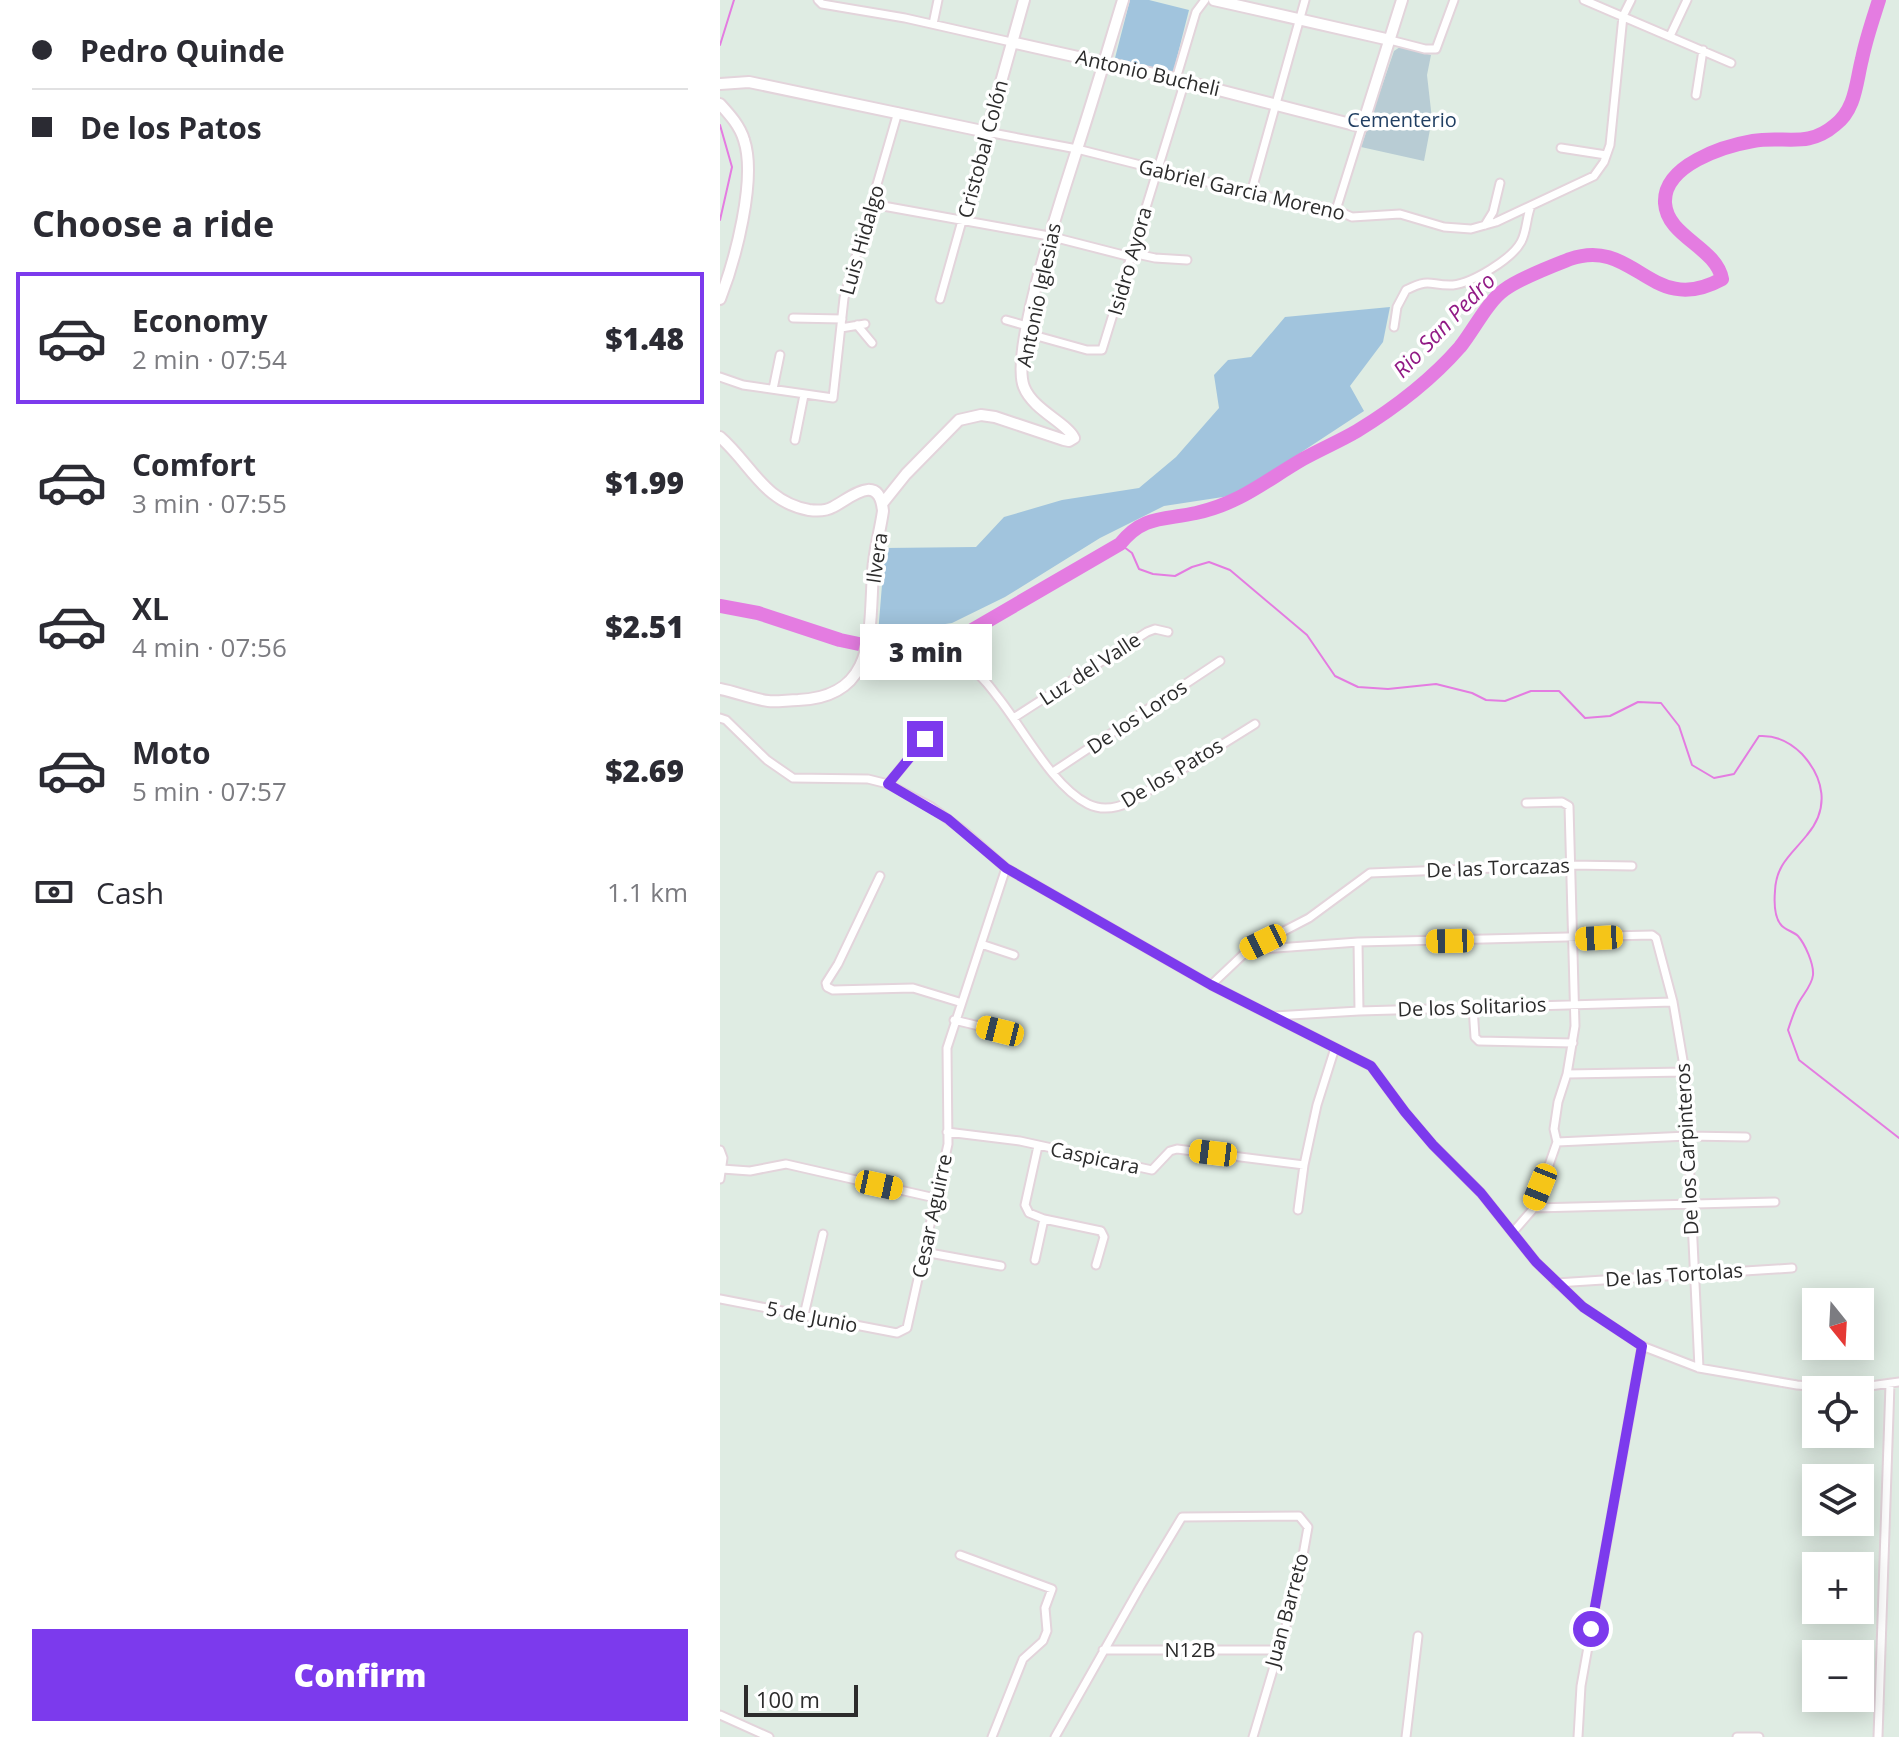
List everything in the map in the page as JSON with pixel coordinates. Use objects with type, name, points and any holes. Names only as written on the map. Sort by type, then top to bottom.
[{"type":"street","name":"Antonio Bucheli","points":[[818,0],[822,4],[933,24],[1104,62],[1362,127]]},
{"type":"street","points":[[933,24],[938,0]]},
{"type":"street","name":"Cristobal Colón","points":[[940,299],[965,219],[1024,0]]},
{"type":"street","name":"Antonio Iglesias","points":[[882,504],[906,474],[959,420],[981,415],[995,417],[1057,438],[1073,440],[1072,433],[1051,418],[1024,388],[1021,375],[1026,330],[1049,236],[1123,0]]},
{"type":"street","name":"Isidro Ayora","points":[[1026,330],[1087,350],[1102,350],[1157,170],[1196,12],[1205,0]]},
{"type":"street","points":[[1214,0],[1436,49],[1454,0]]},
{"type":"street","points":[[1251,193],[1305,0]]},
{"type":"street","points":[[1336,210],[1402,0]]},
{"type":"street","points":[[1584,0],[1731,63]]},
{"type":"street","points":[[1561,148],[1606,155],[1610,145],[1623,16],[1631,0]]},
{"type":"street","points":[[1670,36],[1687,0]]},
{"type":"street","points":[[1696,95],[1703,50]]},
{"type":"street","name":"Gabriel Garcia Moreno","points":[[720,84],[749,82],[1077,149],[1251,193],[1336,210],[1352,217],[1400,214],[1444,227],[1471,229],[1518,212],[1594,176],[1606,155]]},
{"type":"street","points":[[720,104],[743,136],[748,151],[748,172],[735,261],[720,299]]},
{"type":"street","name":"Luis Hidalgo","points":[[720,377],[743,385],[833,398],[844,298],[898,112]]},
{"type":"street","points":[[1485,225],[1493,212],[1500,183]]},
{"type":"street","points":[[872,204],[965,219],[1132,255],[1187,260]]},
{"type":"street","points":[[1394,327],[1397,307],[1406,290],[1432,281],[1444,285],[1462,284],[1477,278],[1520,245],[1532,204]]},
{"type":"street","points":[[793,318],[861,325],[872,343]]},
{"type":"street","points":[[1006,320],[1026,330]]},
{"type":"street","points":[[773,389],[780,355]]},
{"type":"street","points":[[795,440],[804,395]]},
{"type":"street","name":"Ilvera","points":[[720,437],[768,492],[788,504],[810,510],[825,510],[857,491],[877,495],[882,504],[873,569],[871,623],[863,658]]},
{"type":"street","name":"Luz del Valle","points":[[1015,717],[1147,632],[1155,629],[1168,632]]},
{"type":"street","points":[[720,689],[768,701],[816,699],[841,690],[850,683],[863,658]]},
{"type":"street","name":"De los Patos","points":[[863,658],[941,664],[970,669],[978,674],[1015,717],[1053,772],[1090,805],[1117,807],[1255,724]]},
{"type":"street","name":"De los Loros","points":[[1053,772],[1220,661]]},
{"type":"street","points":[[720,718],[726,720],[767,760],[793,778],[868,779],[888,784],[930,806],[1006,868],[1211,985],[1371,1066],[1433,1145],[1481,1193],[1556,1283],[1583,1307],[1642,1346],[1699,1368],[1824,1388],[1848,1389],[1899,1382]]},
{"type":"street","points":[[888,784],[925,739]]},
{"type":"street","points":[[1513,1232],[1534,1208],[1557,1142],[1554,1129],[1573,1043],[1575,1004],[1569,806],[1566,803],[1526,803]]},
{"type":"street","name":"De las Torcazas","points":[[1248,950],[1309,918],[1339,898],[1365,875],[1571,865],[1632,866]]},
{"type":"street","name":"Cesar Aguirre","points":[[903,1332],[907,1328],[948,1144],[947,1048],[959,1002],[1006,868]]},
{"type":"street","points":[[880,876],[826,983],[827,987],[833,990],[913,988],[959,1002]]},
{"type":"street","name":"De los Carpinteros","points":[[1573,939],[1652,935],[1658,942],[1673,1002],[1685,1072],[1699,1368]]},
{"type":"street","points":[[1211,985],[1248,950],[1358,942],[1573,939]]},
{"type":"street","points":[[1358,942],[1359,1011]]},
{"type":"street","points":[[981,944],[1014,955]]},
{"type":"street","name":"De los Solitarios","points":[[1271,1017],[1359,1011],[1673,1002]]},
{"type":"street","points":[[1473,1007],[1475,1037],[1479,1041],[1573,1043]]},
{"type":"street","points":[[954,1020],[1000,1031]]},
{"type":"street","points":[[1298,1210],[1317,1105],[1335,1048]]},
{"type":"street","points":[[1567,1074],[1685,1072]]},
{"type":"street","name":"Caspicara","points":[[947,1132],[1020,1141],[1152,1170],[1170,1151],[1177,1149],[1304,1165]]},
{"type":"street","points":[[1557,1142],[1688,1136],[1746,1137]]},
{"type":"street","points":[[1038,1146],[1025,1205],[1029,1213],[1044,1219],[1103,1233],[1096,1265]]},
{"type":"street","points":[[720,1150],[723,1158],[720,1179]]},
{"type":"street","points":[[722,1169],[750,1171],[786,1164],[935,1198]]},
{"type":"street","points":[[1534,1208],[1775,1202]]},
{"type":"street","points":[[1035,1260],[1044,1219]]},
{"type":"street","points":[[804,1315],[823,1234]]},
{"type":"street","points":[[924,1252],[1001,1266]]},
{"type":"street","name":"De las Tortolas","points":[[1556,1283],[1792,1268]]},
{"type":"street","name":"5 de Junio","points":[[720,1299],[903,1332]]},
{"type":"street","points":[[1578,1737],[1581,1686],[1642,1346]]},
{"type":"street","points":[[1878,1737],[1890,1384]]},
{"type":"street","name":"Juan Barreto","points":[[1103,1650],[1182,1517],[1299,1516],[1308,1527],[1297,1589],[1253,1737]]},
{"type":"street","points":[[960,1555],[1052,1589],[1045,1608],[1047,1631],[1043,1641],[1023,1659],[992,1737]]},
{"type":"street","points":[[1406,1737],[1418,1636]]},
{"type":"street","points":[[1055,1737],[1103,1650]]},
{"type":"street","name":"N12B","points":[[1103,1650],[1278,1650]]},
{"type":"street","points":[[720,1715],[769,1737]]},
{"type":"street","points":[[1737,1737],[1759,1737]]},
{"type":"shaded area","points":[[1130,0],[1149,0],[1189,10],[1173,73],[1115,58]]},
{"type":"shaded area","points":[[1390,307],[1383,342],[1350,386],[1364,411],[1236,495],[1164,506],[1100,538],[1005,597],[952,623],[878,634],[885,548],[976,547],[1004,517],[1062,500],[1139,488],[1176,457],[1219,408],[1214,375],[1228,360],[1251,357],[1285,317]]},
{"type":"green space","name":"Cementerio","points":[[1400,47],[1431,55],[1427,75],[1432,119],[1424,161],[1361,147],[1394,51]]},
{"type":"waterway","points":[[720,45],[734,0]]},
{"type":"waterway","name":"Rio San Pedro","points":[[720,606],[758,613],[840,640],[897,652],[948,644],[1120,544],[1146,523],[1196,513],[1226,503],[1351,435],[1412,393],[1437,371],[1460,347],[1498,295],[1527,277],[1570,259],[1592,255],[1611,258],[1660,284],[1677,289],[1698,288],[1722,279],[1711,258],[1674,225],[1665,203],[1667,190],[1684,168],[1712,153],[1753,141],[1815,137],[1842,119],[1851,103],[1879,0]]},
{"type":"waterway","points":[[720,125],[732,167],[720,220]]},
{"type":"waterway","points":[[1120,544],[1132,553],[1139,569],[1153,574],[1175,576],[1209,562],[1230,570],[1307,635],[1335,676],[1358,687],[1388,689],[1436,684],[1472,693],[1486,700],[1505,701],[1531,691],[1559,691],[1585,718],[1610,716],[1638,702],[1661,703],[1679,726],[1692,765],[1714,778],[1734,774],[1759,736],[1776,738],[1792,746],[1802,754],[1815,773],[1821,804],[1814,825],[1786,860],[1776,882],[1777,919],[1801,940],[1813,970],[1811,982],[1797,1005],[1788,1030],[1799,1060],[1899,1138]]},
{"type":"route","points":[[925,739],[888,784],[930,806],[965,832],[999,864],[1211,985],[1371,1066],[1433,1145],[1481,1193],[1556,1283],[1583,1307],[1642,1346],[1591,1629]]}]
